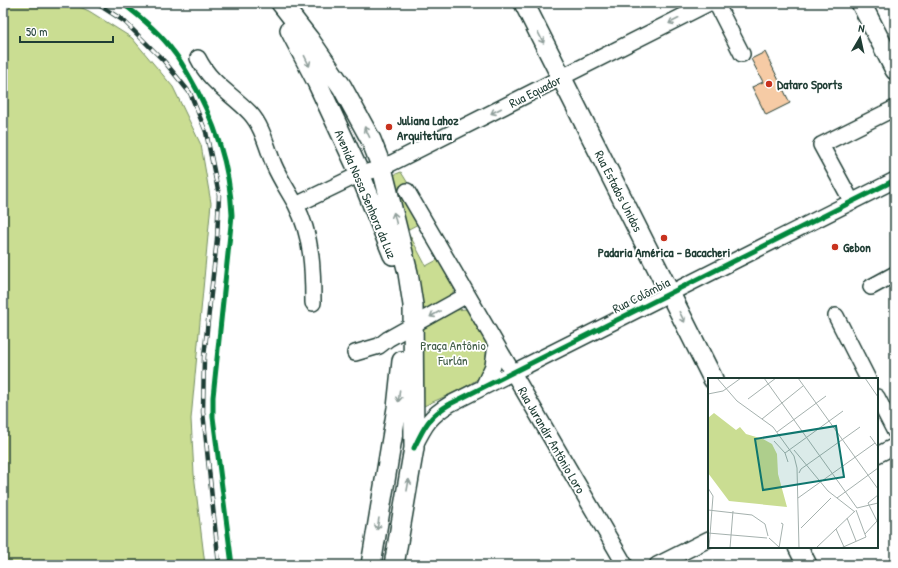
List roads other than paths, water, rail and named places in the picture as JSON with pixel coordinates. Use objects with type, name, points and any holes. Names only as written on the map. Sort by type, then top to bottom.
[{"type":"main road","name":"Avenida Nossa Senhora da Luz","points":[[274,3],[303,54],[360,174],[386,236],[393,256],[408,329],[397,408],[371,565]]},
{"type":"main road","name":"Avenida Nossa Senhora da Luz","points":[[282,3],[317,49],[357,113],[382,168],[408,273],[408,329],[414,448],[394,565]]},
{"type":"main road","name":"Rua Estados Unidos","points":[[524,3],[712,378]]},
{"type":"main road","points":[[861,3],[895,70]]},
{"type":"main road","points":[[798,548],[807,565]]},
{"type":"street","name":"Rua Equador","points":[[296,205],[360,174],[382,168],[709,3]]},
{"type":"street","points":[[716,3],[742,54]]},
{"type":"street","points":[[198,58],[207,74],[249,113],[256,122],[274,166],[296,205],[308,237],[312,257],[313,303]]},
{"type":"street","points":[[852,202],[821,144],[895,108]]},
{"type":"street","name":"Rua Colômbia","points":[[414,448],[424,427],[431,417],[450,404],[895,180]]},
{"type":"street","name":"Rua Jurandir Antônio Loro","points":[[407,191],[625,565]]},
{"type":"street","points":[[871,287],[895,274]]},
{"type":"street","points":[[355,353],[379,346],[388,338],[408,329],[467,295]]},
{"type":"street","points":[[836,316],[867,378]]},
{"type":"street","points":[[483,387],[493,366],[496,344]]},
{"type":"street","points":[[878,399],[895,432]]},
{"type":"street","points":[[878,454],[895,446]]},
{"type":"street","points":[[657,565],[708,540]]},
{"type":"railway","points":[[96,3],[124,21],[164,61],[190,93],[206,132],[219,195],[217,239],[204,357],[203,412],[219,565]]},
{"type":"place","name":"Dataro Sports","points":[[769,84]]},
{"type":"place","name":"Juliana Lahoz Arquitetura","points":[[389,127]]},
{"type":"place","name":"Padaria América - Bacacheri","points":[[664,238]]},
{"type":"place","name":"Gebon","points":[[835,247]]},
{"type":"park label","name":"Praça Antônio Furlán","points":[[453,352]]}]
